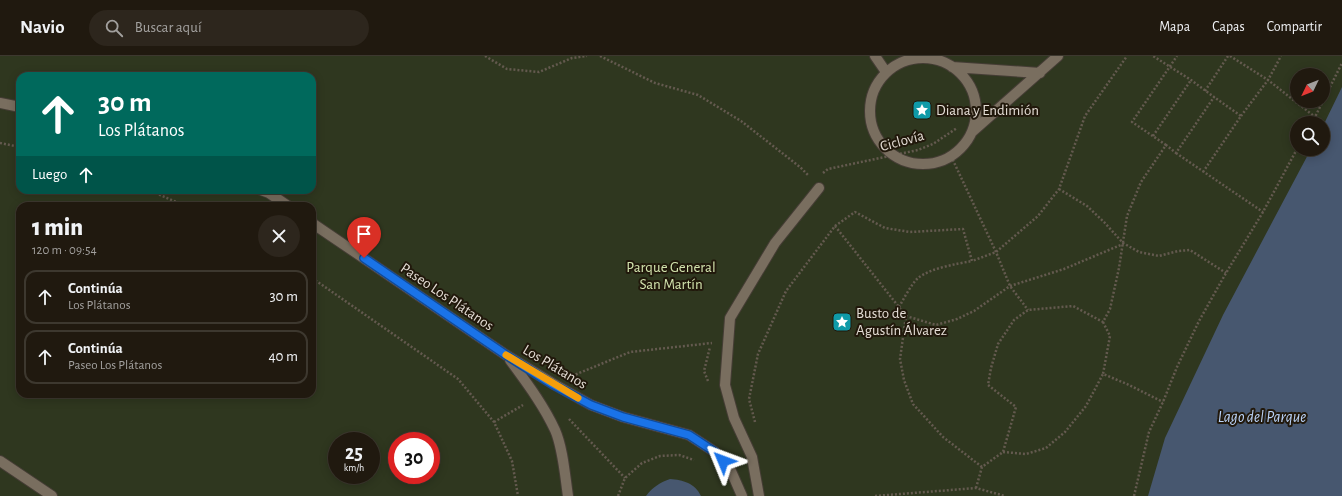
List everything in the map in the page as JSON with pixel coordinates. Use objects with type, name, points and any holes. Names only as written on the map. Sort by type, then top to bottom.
[{"type":"street","points":[[875,56],[886,72]]},
{"type":"street","points":[[972,132],[976,102],[971,89],[963,76],[952,67],[936,59],[918,58],[901,62],[886,72],[877,83],[871,96],[870,118],[878,139],[893,155],[904,161],[920,164],[936,163],[951,156],[963,146],[972,132],[1058,56]]},
{"type":"street","points":[[952,67],[1040,73]]},
{"type":"street","points":[[0,103],[16,106]]},
{"type":"street","points":[[759,496],[752,457],[734,418],[724,385],[730,318],[775,244],[816,185]]},
{"type":"street","points":[[270,194],[282,202]]},
{"type":"street","name":"Paseo Los Plátanos","points":[[316,226],[506,355]]},
{"type":"street","name":"Los Plátanos","points":[[506,355],[552,384],[591,405],[623,417],[689,435],[715,452],[730,471],[742,496]]},
{"type":"street","name":"Los Plátanos","points":[[506,355],[537,398],[555,431],[563,461],[568,496]]},
{"type":"street","points":[[0,462],[52,496]]},
{"type":"path","points":[[485,56],[506,69],[539,72],[572,58],[587,56]]},
{"type":"path","points":[[600,56],[655,83],[698,95],[740,121],[800,167],[816,185]]},
{"type":"path","points":[[898,307],[918,279],[931,272],[996,252],[1038,216],[1059,189],[1085,116],[1127,56]]},
{"type":"path","points":[[1153,56],[1190,80],[1240,116]]},
{"type":"path","points":[[1177,56],[1132,122],[1263,212]]},
{"type":"path","points":[[1205,91],[1229,56],[1268,80],[1314,116]]},
{"type":"path","points":[[1203,172],[1240,116],[1268,80],[1281,56]]},
{"type":"path","points":[[1316,116],[1342,63]]},
{"type":"path","points":[[1153,136],[1190,80]]},
{"type":"path","points":[[1176,153],[1214,97]]},
{"type":"path","name":"Ciclovía","points":[[816,185],[828,169],[918,150],[933,144],[951,133],[975,112]]},
{"type":"path","points":[[0,143],[16,146]]},
{"type":"path","points":[[1103,322],[1110,309],[1119,268],[1127,216],[1141,182],[1166,145]]},
{"type":"path","points":[[951,156],[996,252],[1010,286],[1028,310]]},
{"type":"path","points":[[1134,496],[1150,432],[1177,367],[1199,321],[1263,212],[1293,156]]},
{"type":"path","points":[[1059,189],[1087,206],[1123,243],[1139,252],[1159,256],[1178,251],[1190,250],[1226,273]]},
{"type":"path","points":[[158,194],[176,202]]},
{"type":"path","points":[[757,429],[749,399],[758,354],[786,291],[835,226],[855,212],[885,228],[910,232],[964,229],[972,260]]},
{"type":"path","points":[[835,226],[906,316],[936,325],[957,319],[974,311],[1010,286],[1064,269],[1123,243]]},
{"type":"path","points":[[316,281],[458,379],[494,422],[512,461],[518,496]]},
{"type":"path","points":[[976,488],[982,467],[1003,452],[1016,407],[988,385],[998,344],[1014,320],[1028,310],[1073,306],[1103,322],[1110,336],[1103,374],[1086,406],[1065,432],[1046,448],[1026,454],[1003,452]]},
{"type":"path","points":[[906,316],[900,359],[904,380],[913,404],[943,437],[982,467]]},
{"type":"path","points":[[552,384],[630,352],[711,343],[728,344]]},
{"type":"path","points":[[1103,374],[1163,402]]},
{"type":"path","points":[[494,422],[537,398]]},
{"type":"path","points":[[565,415],[625,478]]},
{"type":"path","points":[[618,496],[625,478],[642,463],[660,456],[679,455],[698,461]]},
{"type":"path","points":[[875,496],[976,488],[1005,496]]},
{"type":"green space","name":"Parque General San Martín","points":[[0,56],[1342,56],[1342,496],[0,496]]},
{"type":"water","name":"Lago del Parque","points":[[1342,87],[1342,496],[1148,496],[1165,438],[1223,315],[1307,156],[1330,156],[1330,116],[1328,116]]},
{"type":"water","points":[[670,479],[679,480],[692,485],[701,496],[646,496],[656,486]]},
{"type":"slow traffic","points":[[506,355],[552,384],[578,398]]},
{"type":"place","name":"Diana y Endimión","points":[[922,110]]},
{"type":"place","name":"Busto de Agustín Álvarez","points":[[842,322]]},
{"type":"route","points":[[364,258],[506,355],[552,384],[591,405],[623,417],[689,435],[715,452],[723,461]]}]
